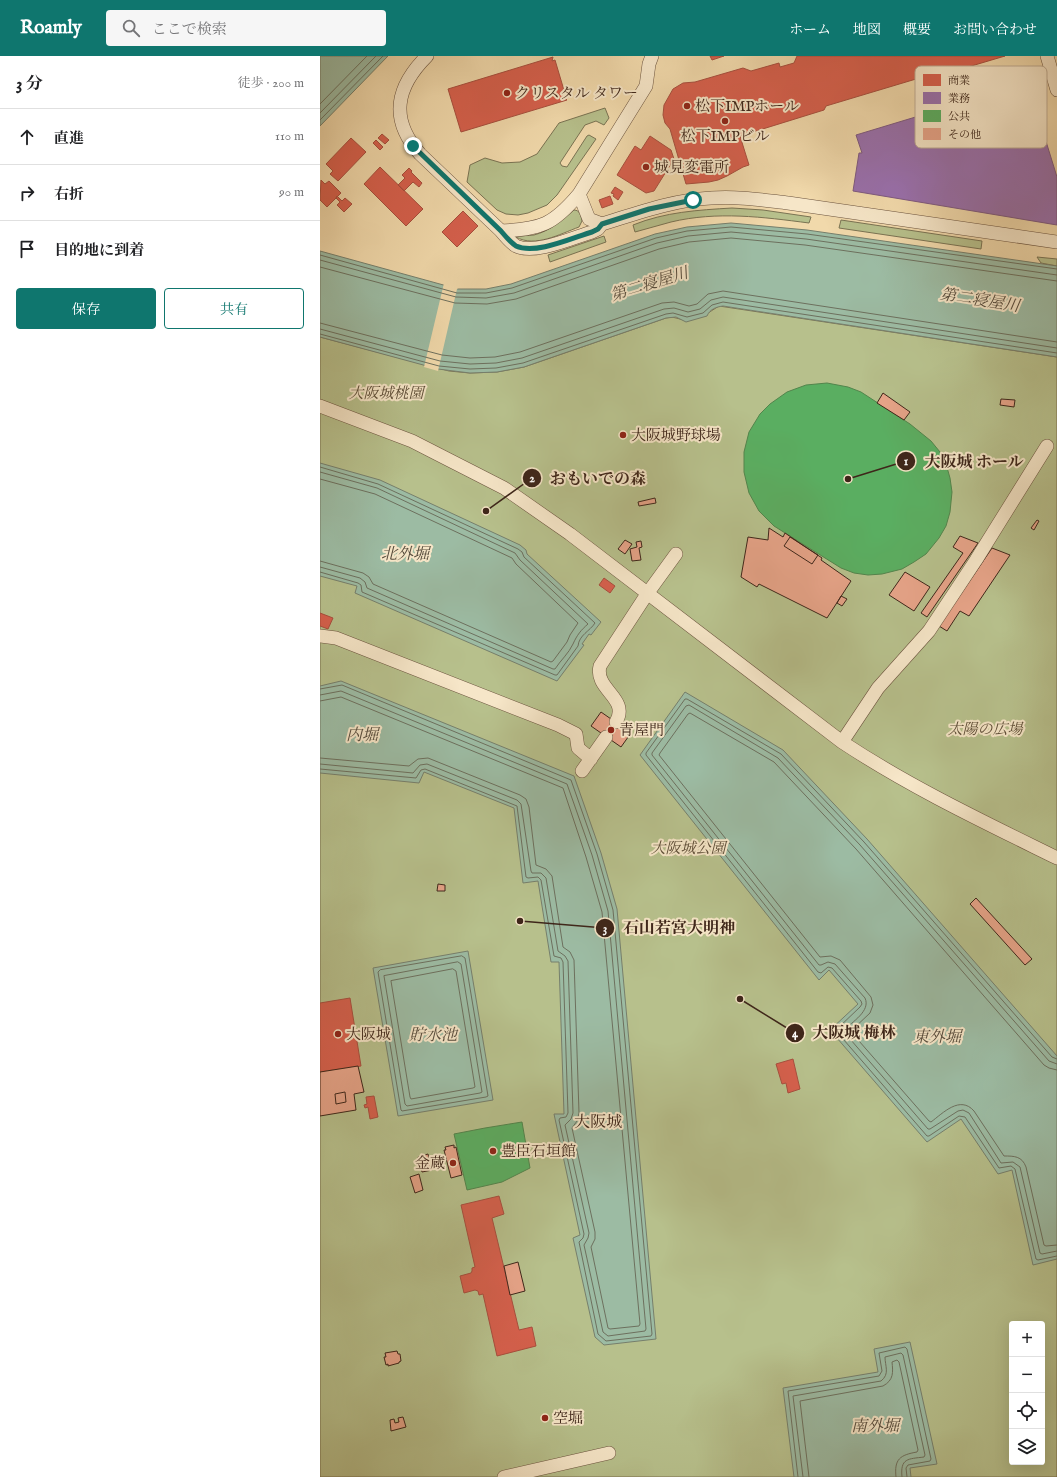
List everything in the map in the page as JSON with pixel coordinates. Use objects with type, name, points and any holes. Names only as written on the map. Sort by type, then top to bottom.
[{"type":"street","points":[[427,56],[411,74],[405,85],[401,98],[400,113],[402,126],[408,140],[420,154],[501,231],[510,242],[518,247],[532,249],[592,232],[598,229],[602,224],[649,209],[683,201],[712,198],[749,198],[1057,242]]},
{"type":"street","points":[[501,231],[525,229],[550,222],[568,207],[579,194],[646,86],[649,64],[652,56]]},
{"type":"street","points":[[1047,56],[1057,90]]},
{"type":"street","points":[[579,194],[589,219],[602,224]]},
{"type":"street","points":[[320,406],[412,441],[504,488],[570,534],[842,742],[871,762],[931,796],[1057,858]]},
{"type":"street","points":[[842,742],[878,688],[929,631],[976,560],[1047,446]]},
{"type":"street","points":[[616,722],[619,717],[619,705],[601,681],[598,671],[647,594],[676,554]]},
{"type":"street","points":[[320,636],[336,638],[558,725],[576,734],[578,748],[591,759]]},
{"type":"street","points":[[582,771],[606,737]]},
{"type":"street","points":[[504,1477],[609,1453]]},
{"type":"green space","points":[[605,108],[609,118],[604,125],[596,121],[585,125],[560,163],[562,166],[567,167],[587,136],[589,135],[596,139],[557,195],[547,205],[528,213],[518,215],[506,214],[497,210],[467,182],[470,165],[485,158],[502,163],[520,162],[537,154],[559,123]]},
{"type":"green space","points":[[732,208],[763,210],[811,217],[809,223],[740,216],[706,217],[671,222],[635,232],[633,225],[669,214]]},
{"type":"green space","points":[[574,210],[579,212],[581,217],[582,221],[579,227],[539,241],[523,240],[516,237],[534,235],[545,231],[556,225]]},
{"type":"green space","points":[[841,220],[982,241],[981,249],[839,228]]},
{"type":"green space","points":[[604,236],[606,242],[550,262],[548,255]]},
{"type":"green space","points":[[1037,257],[1057,259],[1057,266],[1041,263]]},
{"type":"green space","name":"大阪城公園","points":[[719,306],[1057,357],[1057,1477],[320,1477],[320,337],[449,371],[470,373],[497,372],[524,367],[666,318],[672,317],[684,320],[708,313]]},
{"type":"water","points":[[320,56],[388,56],[320,126]]},
{"type":"water","name":"第二寝屋川","points":[[731,223],[807,230],[1057,266],[1057,357],[723,306],[714,309],[707,316],[686,322],[676,317],[666,318],[524,367],[497,372],[470,373],[438,369],[320,337],[320,251],[458,289],[486,289],[511,284],[655,234],[687,227]]},
{"type":"water","name":"北外堀","points":[[320,463],[380,480],[520,545],[526,550],[527,554],[601,622],[591,635],[589,634],[582,644],[584,645],[557,681],[355,593],[357,586],[320,576]]},
{"type":"water","name":"内堀","points":[[341,681],[574,776],[601,853],[617,909],[656,1339],[604,1345],[595,1337],[573,1238],[580,1235],[554,1114],[564,1114],[559,962],[551,962],[538,881],[523,883],[514,808],[424,772],[419,783],[320,773],[320,686]]},
{"type":"water","name":"東外堀","points":[[685,692],[783,750],[867,839],[1057,1056],[1057,1259],[1033,1265],[1012,1170],[998,1174],[961,1119],[927,1142],[830,1030],[858,1004],[829,970],[819,980],[640,755]]},
{"type":"water","name":"貯水池","points":[[468,951],[493,1100],[398,1116],[373,968]]},
{"type":"water","name":"南外堀","points":[[910,1342],[937,1464],[910,1468],[911,1477],[794,1477],[783,1388],[878,1372],[874,1349]]},
{"type":"pier","points":[[444,283],[460,287],[457,289],[438,371],[424,367]]},
{"type":"building: 商業","points":[[710,56],[724,56],[712,60]]},
{"type":"building: 商業","name":"松下IMPビル","points":[[797,56],[1005,56],[971,66],[915,66],[915,79],[826,106],[824,110],[740,136],[749,165],[718,180],[686,184],[670,129],[665,123],[663,115],[664,105],[673,89],[683,83],[695,82],[743,68],[751,71],[779,63],[780,67],[794,63]]},
{"type":"building: 商業","name":"クリスタル タワー","points":[[553,57],[552,61],[555,60],[566,97],[564,97],[567,100],[461,132],[448,89]]},
{"type":"building: 商業","points":[[382,134],[389,140],[385,144],[378,138]]},
{"type":"building: 商業","name":"城見変電所","points":[[650,136],[671,150],[674,159],[654,191],[646,193],[617,175],[635,146],[641,150]]},
{"type":"building: 商業","points":[[351,138],[366,152],[338,181],[330,174],[333,171],[326,164]]},
{"type":"building: 商業","points":[[376,140],[383,147],[380,150],[373,143]]},
{"type":"building: 商業","points":[[380,167],[423,209],[406,226],[364,184]]},
{"type":"building: 商業","points":[[409,168],[422,183],[419,187],[413,182],[404,191],[398,185],[405,178],[402,175]]},
{"type":"building: 商業","points":[[321,180],[325,184],[329,181],[341,193],[327,207],[320,200]]},
{"type":"building: 商業","points":[[615,187],[623,192],[618,200],[613,196],[614,194],[611,193]]},
{"type":"building: 商業","points":[[337,196],[342,201],[345,198],[352,204],[344,212],[337,205],[340,202],[336,198]]},
{"type":"building: 商業","points":[[610,196],[613,204],[602,208],[599,200]]},
{"type":"building: 商業","points":[[463,211],[478,226],[457,247],[442,232]]},
{"type":"building: 商業","points":[[604,578],[615,586],[610,593],[599,585]]},
{"type":"building: 商業","points":[[320,613],[333,618],[328,629],[320,626]]},
{"type":"building: 商業","name":"大阪城","points":[[350,998],[361,1066],[320,1072],[320,1003]]},
{"type":"building: 商業","points":[[793,1059],[800,1089],[788,1093],[786,1083],[782,1084],[776,1064]]},
{"type":"building: 商業","points":[[374,1096],[378,1117],[370,1119],[368,1107],[365,1108],[364,1105],[367,1104],[366,1097]]},
{"type":"building: 商業","points":[[499,1196],[504,1214],[492,1218],[519,1330],[532,1327],[536,1346],[497,1356],[483,1294],[479,1295],[478,1291],[475,1290],[464,1293],[460,1276],[471,1273],[472,1268],[475,1267],[461,1205]]},
{"type":"building: 業務","points":[[915,117],[915,148],[1047,148],[1047,145],[1057,177],[1057,225],[853,191],[859,153],[862,153],[856,135]]},
{"type":"building: 公共","points":[[827,383],[848,387],[861,392],[910,424],[931,441],[940,452],[946,464],[952,492],[950,512],[946,526],[939,538],[926,554],[902,569],[882,574],[868,575],[854,573],[841,568],[774,526],[759,511],[749,493],[744,472],[744,452],[749,432],[760,414],[770,404],[787,392],[806,385]]},
{"type":"building: 公共","name":"豊臣石垣館","points":[[522,1122],[530,1168],[502,1182],[467,1190],[454,1134]]},
{"type":"building: その他","points":[[883,393],[910,412],[904,420],[877,403]]},
{"type":"building: その他","points":[[1001,399],[1015,400],[1014,407],[1000,405]]},
{"type":"building: その他","points":[[655,498],[656,503],[639,506],[638,502]]},
{"type":"building: その他","points":[[1037,520],[1039,521],[1034,530],[1031,528]]},
{"type":"building: その他","points":[[769,528],[783,537],[785,533],[822,558],[821,560],[851,581],[827,618],[759,584],[757,587],[741,577],[748,537],[768,540]]},
{"type":"building: その他","points":[[960,536],[978,543],[927,617],[921,613],[963,553],[953,547]]},
{"type":"building: その他","points":[[790,537],[818,555],[812,564],[784,546]]},
{"type":"building: その他","points":[[625,540],[632,544],[625,554],[618,549]]},
{"type":"building: その他","points":[[641,541],[642,547],[639,548],[641,560],[632,561],[630,549],[637,547],[636,542]]},
{"type":"building: その他","points":[[992,548],[1010,555],[969,616],[960,611],[947,631],[939,626]]},
{"type":"building: その他","points":[[905,572],[930,587],[914,611],[889,595]]},
{"type":"building: その他","points":[[841,596],[847,599],[842,606],[837,603]]},
{"type":"building: その他","name":"青屋門","points":[[601,712],[631,733],[621,747],[591,726]]},
{"type":"building: その他","points":[[438,884],[445,885],[445,891],[437,891]]},
{"type":"building: その他","points":[[976,898],[1032,959],[1025,965],[970,904]]},
{"type":"building: その他","points":[[358,1066],[364,1092],[354,1094],[356,1110],[320,1116],[320,1072]]},
{"type":"building: その他","points":[[345,1092],[346,1102],[336,1104],[335,1094]]},
{"type":"building: その他","name":"金蔵","points":[[454,1145],[454,1148],[456,1147],[462,1175],[451,1178],[444,1150],[446,1150],[445,1147]]},
{"type":"building: その他","points":[[428,1154],[432,1170],[422,1172],[418,1157]]},
{"type":"building: その他","points":[[419,1174],[423,1190],[415,1193],[410,1177]]},
{"type":"building: その他","points":[[518,1262],[525,1291],[510,1295],[504,1266]]},
{"type":"building: その他","points":[[397,1351],[398,1354],[400,1354],[401,1361],[388,1366],[388,1364],[386,1365],[384,1357],[386,1357],[385,1353]]},
{"type":"building: その他","points":[[403,1417],[406,1427],[391,1431],[390,1420],[394,1419],[395,1423],[399,1422],[398,1418]]},
{"type":"place","name":"クリスタル タワー","points":[[507,93]]},
{"type":"place","name":"松下IMPホール","points":[[687,106]]},
{"type":"place","name":"松下IMPビル","points":[[725,121]]},
{"type":"place","name":"城見変電所","points":[[646,167]]},
{"type":"place","name":"大阪城野球場","points":[[623,435]]},
{"type":"place","name":"大阪城 ホール","points":[[848,479]]},
{"type":"place","name":"おもいでの森","points":[[486,511]]},
{"type":"place","name":"青屋門","points":[[611,730]]},
{"type":"place","name":"石山若宮大明神","points":[[520,921]]},
{"type":"place","name":"大阪城 梅林","points":[[740,999]]},
{"type":"place","name":"大阪城","points":[[338,1034]]},
{"type":"place","name":"豊臣石垣館","points":[[493,1151]]},
{"type":"place","name":"金蔵","points":[[453,1163]]},
{"type":"place","name":"空堀","points":[[545,1418]]},
{"type":"district","name":"大阪城","points":[[598,1121]]},
{"type":"route","points":[[413,146],[501,231],[510,242],[518,247],[532,249],[544,247],[592,232],[598,229],[602,224],[649,209],[693,200]]},
{"type":"park label","name":"大阪城桃園","points":[[386,393]]},
{"type":"park label","name":"太陽の広場","points":[[985,729]]}]
